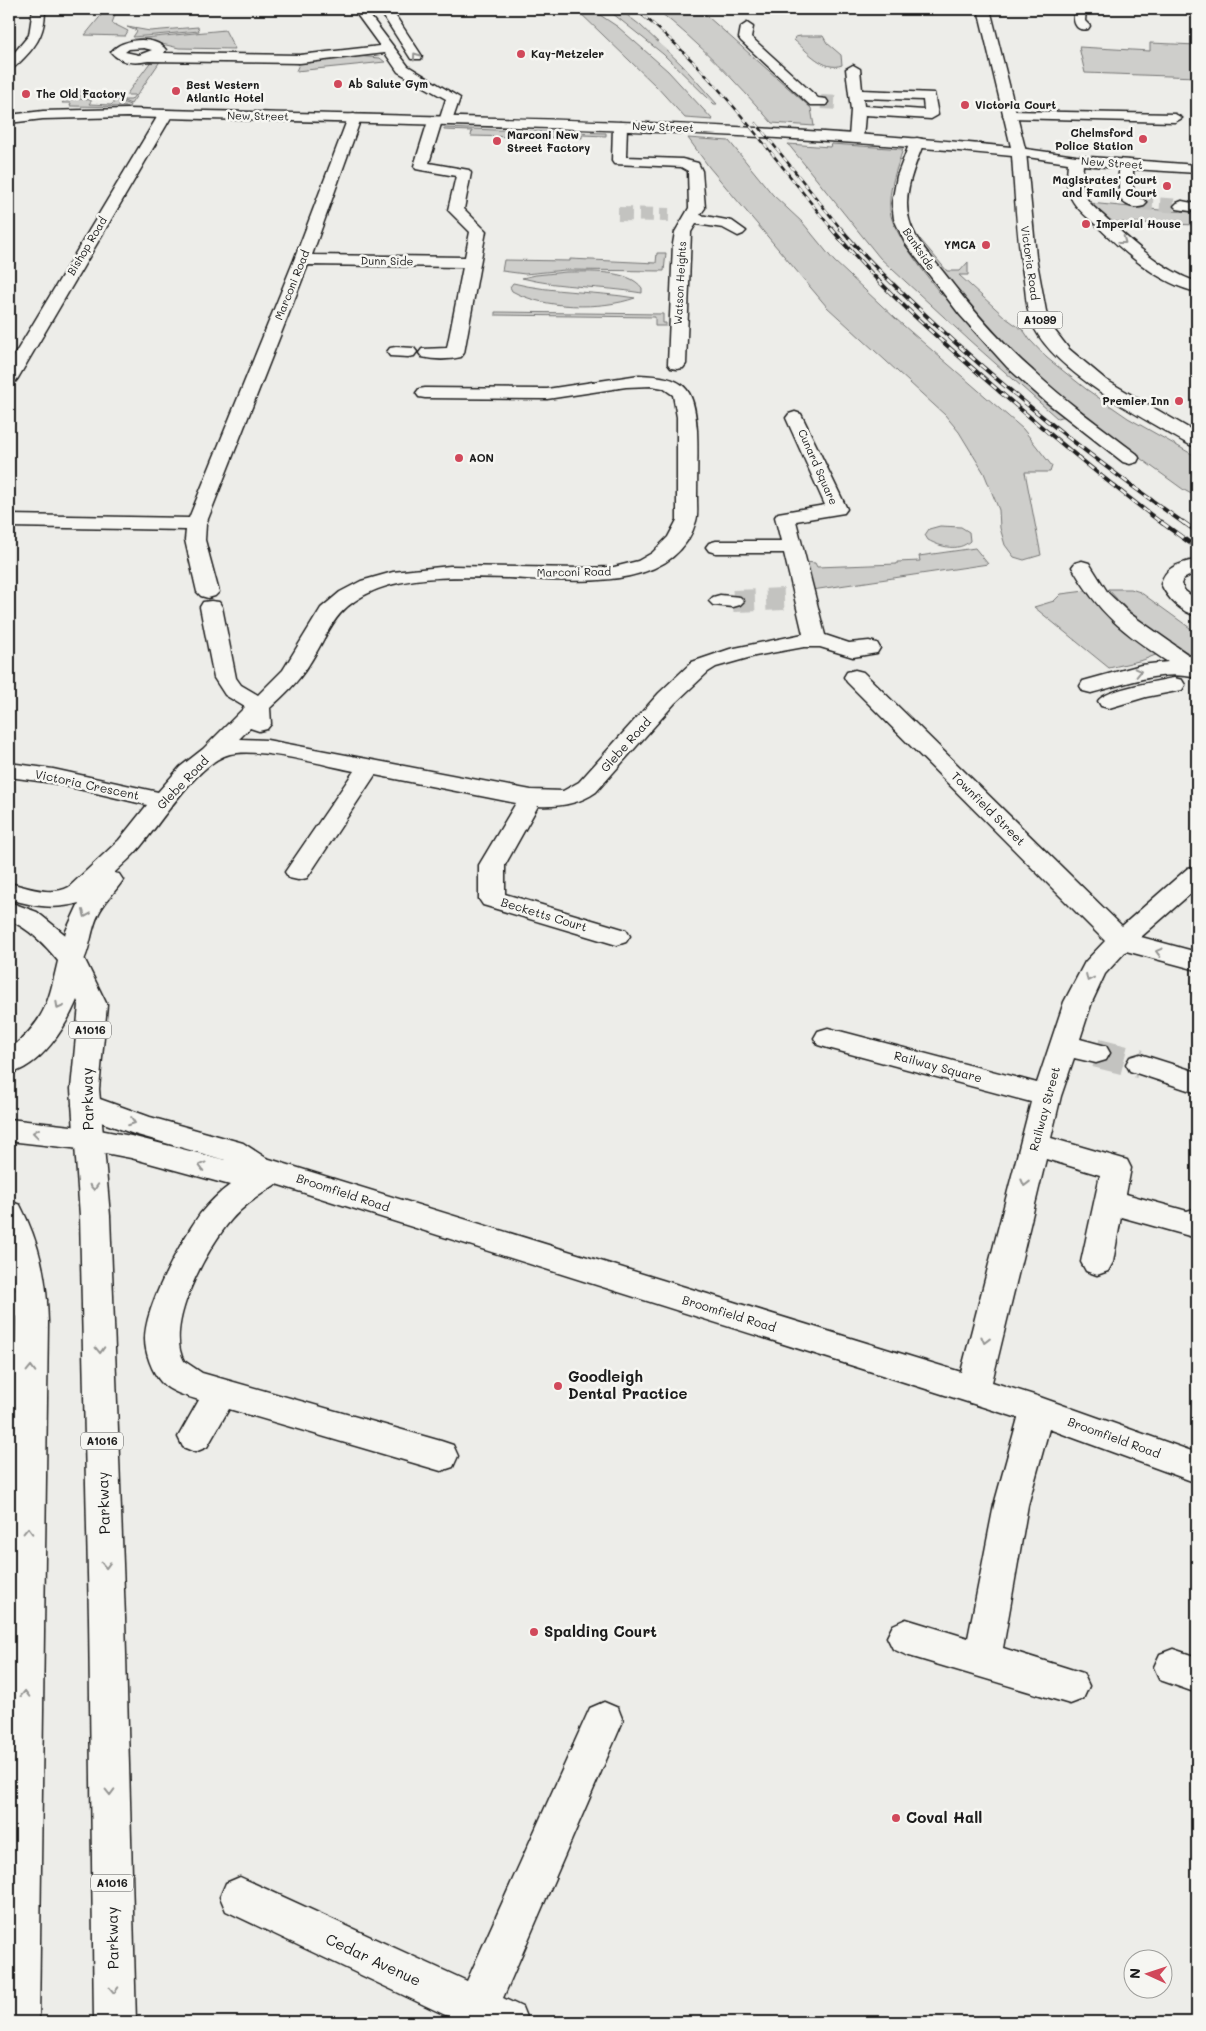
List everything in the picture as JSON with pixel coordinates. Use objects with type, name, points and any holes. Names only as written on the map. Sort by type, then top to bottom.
[{"type":"street","points":[[12,60],[35,38],[40,27],[39,9]]},
{"type":"street","points":[[359,9],[403,69],[458,97],[440,121],[421,166],[464,173],[456,210],[478,231],[455,353],[428,353]]},
{"type":"street","points":[[385,9],[427,72],[446,80]]},
{"type":"street","name":"Victoria Road","points":[[984,9],[1019,152],[1023,217],[1032,289],[1040,322],[1050,338],[1063,353],[1100,384],[1197,441]]},
{"type":"street","points":[[1080,9],[1079,22],[1084,26]]},
{"type":"street","points":[[747,27],[745,38],[816,102],[821,102]]},
{"type":"street","points":[[304,45],[313,58]]},
{"type":"street","points":[[267,49],[175,49],[151,51],[213,58],[313,58],[389,50]]},
{"type":"street","points":[[175,49],[213,58]]},
{"type":"street","points":[[853,70],[857,102],[856,138]]},
{"type":"street","points":[[841,103],[857,102]]},
{"type":"street","name":"New Street","points":[[9,113],[73,110],[620,126],[917,142],[1019,152],[1076,160],[1197,169]]},
{"type":"street","name":"New Street","points":[[9,119],[43,115],[128,113]]},
{"type":"street","name":"Bishop Road","points":[[9,378],[166,114]]},
{"type":"street","points":[[1010,115],[1174,118]]},
{"type":"street","points":[[1078,117],[1081,132]]},
{"type":"street","name":"Marconi Road","points":[[259,706],[233,690],[225,678],[195,540],[196,524],[302,260],[354,118]]},
{"type":"street","name":"Watson Heights","points":[[620,126],[618,161],[682,163],[692,166],[695,171],[697,208],[686,216],[681,244],[677,364]]},
{"type":"street","name":"Bankside","points":[[917,142],[900,199],[902,224],[908,236],[951,294],[978,326],[1026,375],[1130,458]]},
{"type":"street","points":[[1076,160],[1074,176],[1081,202],[1111,232],[1163,271],[1196,290]]},
{"type":"street","points":[[1126,164],[1126,197],[1132,202],[1139,203]]},
{"type":"street","points":[[1182,206],[1197,208]]},
{"type":"street","points":[[686,216],[726,224],[738,231]]},
{"type":"street","name":"Dunn Side","points":[[302,260],[473,262]]},
{"type":"street","name":"Marconi Road","points":[[212,753],[292,675],[303,661],[317,627],[328,612],[343,598],[361,589],[395,579],[431,573],[581,574],[629,570],[657,559],[669,550],[681,535],[687,520],[687,416],[683,395],[676,387],[665,382],[651,380],[610,384],[548,394],[425,393]]},
{"type":"street","name":"Cunard Square","points":[[795,418],[838,509],[785,517],[795,555]]},
{"type":"street","points":[[9,521],[196,524]]},
{"type":"street","points":[[716,547],[795,555],[815,640]]},
{"type":"street","points":[[1197,592],[1195,584],[1196,574],[1182,570],[1173,576],[1171,584],[1176,594],[1197,610]]},
{"type":"street","points":[[1088,577],[1102,598],[1139,631],[1197,671]]},
{"type":"street","points":[[784,599],[805,598]]},
{"type":"street","name":"Glebe Road","points":[[9,891],[41,900],[69,898],[91,884],[100,871],[130,844],[164,801],[198,764],[212,753],[249,745],[267,746],[531,798],[556,800],[577,794],[594,781],[654,714],[702,666],[719,658],[815,640],[852,651],[869,648]]},
{"type":"street","points":[[1092,686],[1157,668],[1197,671]]},
{"type":"street","name":"Townfield Street","points":[[855,677],[1120,941]]},
{"type":"street","points":[[1109,701],[1166,685],[1185,684],[1197,687]]},
{"type":"street","points":[[259,706],[259,729],[267,746]]},
{"type":"street","points":[[298,872],[369,767]]},
{"type":"street","name":"Victoria Crescent","points":[[9,770],[52,776],[164,801]]},
{"type":"street","name":"Becketts Court","points":[[531,798],[492,865],[492,899],[617,936]]},
{"type":"street","name":"Glebe Road","points":[[72,960],[79,931],[87,910],[115,874],[130,844]]},
{"type":"street","name":"Railway Street","points":[[973,1390],[1047,1096],[1078,1002],[1094,969],[1120,941],[1195,878]]},
{"type":"street","name":"Parkway","points":[[9,911],[28,918],[59,943],[72,960],[93,1005],[85,1072],[86,1105],[94,1180],[101,1384],[115,2022]]},
{"type":"street","points":[[1120,941],[1197,961]]},
{"type":"street","name":"A1016","points":[[9,1064],[38,1040],[51,1022],[63,1000],[72,960]]},
{"type":"street","name":"Railway Square","points":[[828,1038],[1047,1096]]},
{"type":"street","points":[[1063,1045],[1096,1052]]},
{"type":"street","points":[[1140,1064],[1197,1083]]},
{"type":"street","name":"Broomfield Road","points":[[86,1105],[144,1126],[233,1151],[265,1169],[1037,1410],[1197,1468]]},
{"type":"street","points":[[9,1130],[89,1139],[130,1147],[240,1176],[265,1169]]},
{"type":"street","points":[[1035,1146],[1116,1168],[1098,1262]]},
{"type":"street","points":[[265,1169],[221,1210],[198,1244],[176,1290],[161,1336],[166,1360],[172,1372],[190,1382],[220,1392],[441,1456]]},
{"type":"street","points":[[1110,1202],[1193,1224],[1197,1220]]},
{"type":"street","points":[[9,1213],[24,1250],[20,1302],[16,1741],[15,1896],[18,2022]]},
{"type":"street","points":[[195,1437],[220,1392]]},
{"type":"street","points":[[982,1659],[1011,1505],[1037,1410]]},
{"type":"street","points":[[906,1637],[1070,1686]]},
{"type":"street","points":[[492,2015],[604,1721]]},
{"type":"street","name":"Cedar Avenue","points":[[240,1897],[492,2015]]},
{"type":"shaded area","points":[[576,9],[591,9],[618,27],[668,71],[713,120],[685,118],[656,86]]},
{"type":"shaded area","points":[[607,9],[619,9],[640,25],[682,65],[717,104],[714,104],[663,54]]},
{"type":"shaded area","points":[[656,9],[699,9],[811,108],[814,126],[772,123],[717,63],[688,35]]},
{"type":"shaded area","points":[[103,13],[115,15],[112,23],[128,31],[125,36],[85,35]]},
{"type":"shaded area","points":[[127,27],[150,31],[198,27],[199,31],[133,37],[137,31]]},
{"type":"shaded area","points":[[225,30],[235,49],[179,48],[153,42],[135,41],[134,39]]},
{"type":"shaded area","points":[[823,36],[827,43],[841,55],[842,65],[829,66],[810,55],[794,40],[795,37]]},
{"type":"shaded area","points":[[1150,43],[1197,45],[1197,77],[1085,73],[1079,47],[1150,51]]},
{"type":"shaded area","points":[[357,56],[380,58],[385,62],[296,71],[299,64],[287,63]]},
{"type":"shaded area","points":[[152,60],[161,60],[131,104],[121,100],[131,100],[135,95],[126,95]]},
{"type":"shaded area","points":[[72,91],[89,91],[84,92],[79,99],[92,100],[89,104],[111,105],[117,100],[130,105],[129,107],[70,106],[71,103],[62,103]]},
{"type":"shaded area","points":[[444,128],[523,131],[522,136],[518,137],[471,136],[472,131],[444,130]]},
{"type":"shaded area","points":[[529,131],[606,133],[606,136],[582,135],[582,138],[532,137],[528,136]]},
{"type":"shaded area","points":[[688,138],[729,141],[773,195],[803,223],[834,261],[896,319],[1023,429],[1052,466],[1050,472],[1025,472],[1041,555],[1024,560],[1014,557],[1005,545],[1000,528],[999,510],[984,473],[959,432],[945,415],[827,307],[709,167]]},
{"type":"shaded area","points":[[788,144],[830,147],[831,144],[903,149],[890,195],[890,210],[896,229],[918,264],[939,292],[943,296],[947,294],[1067,416],[1057,418],[880,258]]},
{"type":"shaded area","points":[[1090,203],[1197,212],[1197,225],[1113,222]]},
{"type":"shaded area","points":[[920,239],[947,271],[960,271],[968,262],[968,275],[959,275],[1006,318],[1024,331],[1047,358],[1086,389],[1128,418],[1197,457],[1197,497],[1184,490],[1119,443],[1028,371],[955,293],[918,240]]},
{"type":"shaded area","points":[[657,253],[666,253],[664,271],[565,270],[525,274],[502,271],[504,260],[570,261],[570,259],[656,263]]},
{"type":"shaded area","points":[[566,272],[596,272],[628,277],[642,288],[642,293],[552,284],[522,278]]},
{"type":"shaded area","points":[[513,283],[543,289],[635,298],[590,306],[556,304],[525,297],[512,291],[510,287]]},
{"type":"shaded area","points":[[495,312],[663,314],[663,323],[666,323],[666,326],[655,326],[655,317],[495,315]]},
{"type":"shaded area","points":[[940,526],[961,527],[969,532],[970,541],[960,546],[949,547],[938,545],[928,540],[925,535],[929,529]]},
{"type":"shaded area","points":[[975,548],[988,564],[812,590],[805,562],[815,563],[817,567],[897,564],[897,562],[920,561],[919,556]]},
{"type":"shaded area","points":[[1108,589],[1131,589],[1140,592],[1197,633],[1197,658],[1138,619]]},
{"type":"shaded area","points":[[1085,591],[1106,612],[1158,654],[1143,660],[1109,668],[1034,607],[1054,601],[1061,594]]},
{"type":"tunnel","points":[[821,102],[841,103]]},
{"type":"tunnel","points":[[1139,203],[1182,206]]},
{"type":"tunnel","points":[[618,214],[669,215]]},
{"type":"tunnel","points":[[733,601],[784,599]]},
{"type":"tunnel","points":[[1096,1053],[1140,1064]]},
{"type":"railway","points":[[635,9],[664,33],[716,86],[740,113],[832,229]]},
{"type":"railway","points":[[756,123],[841,229]]},
{"type":"railway","points":[[831,228],[870,272],[955,353],[1060,442],[1163,524]]},
{"type":"railway","points":[[840,228],[897,288],[993,376],[1087,452],[1185,524]]},
{"type":"railway","points":[[1161,522],[1197,548]]},
{"type":"railway","points":[[1183,522],[1197,532]]},
{"type":"place","name":"Kay-Metzeler","points":[[521,54]]},
{"type":"place","name":"Ab Salute Gym","points":[[338,84]]},
{"type":"place","name":"Best Western Atlantic Hotel","points":[[176,91]]},
{"type":"place","name":"The Old Factory","points":[[26,94]]},
{"type":"place","name":"Victoria Court","points":[[965,105]]},
{"type":"place","name":"Chelmsford Police Station","points":[[1143,139]]},
{"type":"place","name":"Marconi New Street Factory","points":[[497,141]]},
{"type":"place","name":"Magistrates' Court and Family Court","points":[[1167,186]]},
{"type":"place","name":"Imperial House","points":[[1086,224]]},
{"type":"place","name":"YMCA","points":[[986,245]]},
{"type":"place","name":"Premier Inn","points":[[1179,401]]},
{"type":"place","name":"AON","points":[[459,458]]},
{"type":"place","name":"Goodleigh Dental Practice","points":[[558,1386]]},
{"type":"place","name":"Spalding Court","points":[[534,1632]]},
{"type":"place","name":"Coval Hall","points":[[896,1818]]}]
